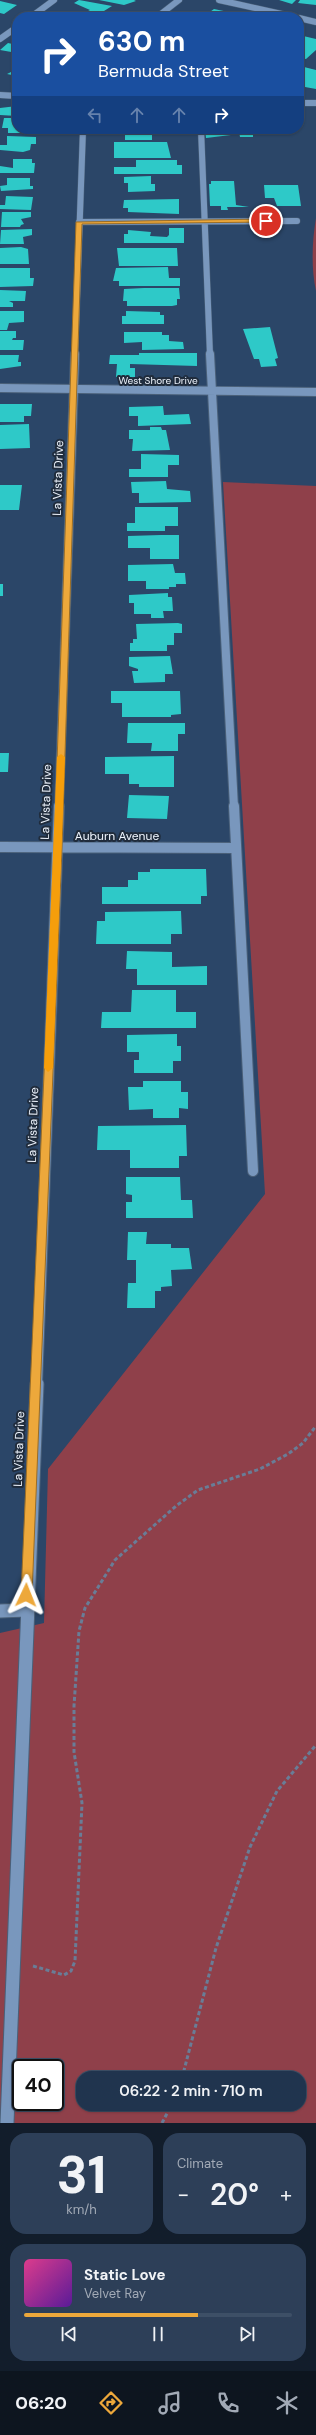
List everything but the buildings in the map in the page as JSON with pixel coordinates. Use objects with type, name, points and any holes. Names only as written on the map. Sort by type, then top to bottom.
[{"type":"street","points":[[38,12],[54,0]]},
{"type":"street","points":[[163,12],[179,0]]},
{"type":"street","points":[[219,0],[273,12]]},
{"type":"street","points":[[304,19],[316,22]]},
{"type":"street","points":[[0,39],[12,31]]},
{"type":"street","points":[[0,95],[12,96]]},
{"type":"street","points":[[304,103],[316,104]]},
{"type":"street","name":"La Vista Drive","points":[[7,2123],[26,1610],[58,848],[83,134]]},
{"type":"street","points":[[201,134],[212,390],[253,1171]]},
{"type":"street","points":[[79,222],[297,221]]},
{"type":"street","name":"West Shore Drive","points":[[0,388],[316,392]]},
{"type":"street","name":"Auburn Avenue","points":[[0,847],[235,848]]},
{"type":"street","points":[[0,1611],[26,1610]]},
{"type":"path","points":[[12,1960],[64,1976],[71,1971],[75,1961],[82,1803],[74,1752],[74,1706],[79,1631],[85,1608],[95,1588],[115,1560],[198,1490],[260,1469],[288,1454],[303,1443],[316,1426]]},
{"type":"path","points":[[184,2071],[202,1999],[241,1868],[260,1822],[277,1791],[298,1763],[316,1745]]},
{"type":"path","points":[[162,2123],[168,2111]]},
{"type":"shaded area","points":[[316,218],[316,291],[313,273],[313,255]]},
{"type":"shaded area","points":[[223,482],[316,486],[316,2123],[0,2123],[0,1633],[44,1623],[48,1469],[265,1194]]},
{"type":"slow traffic","points":[[48,1068],[61,757]]},
{"type":"route","points":[[26,1595],[58,848],[79,222],[266,221]]}]
